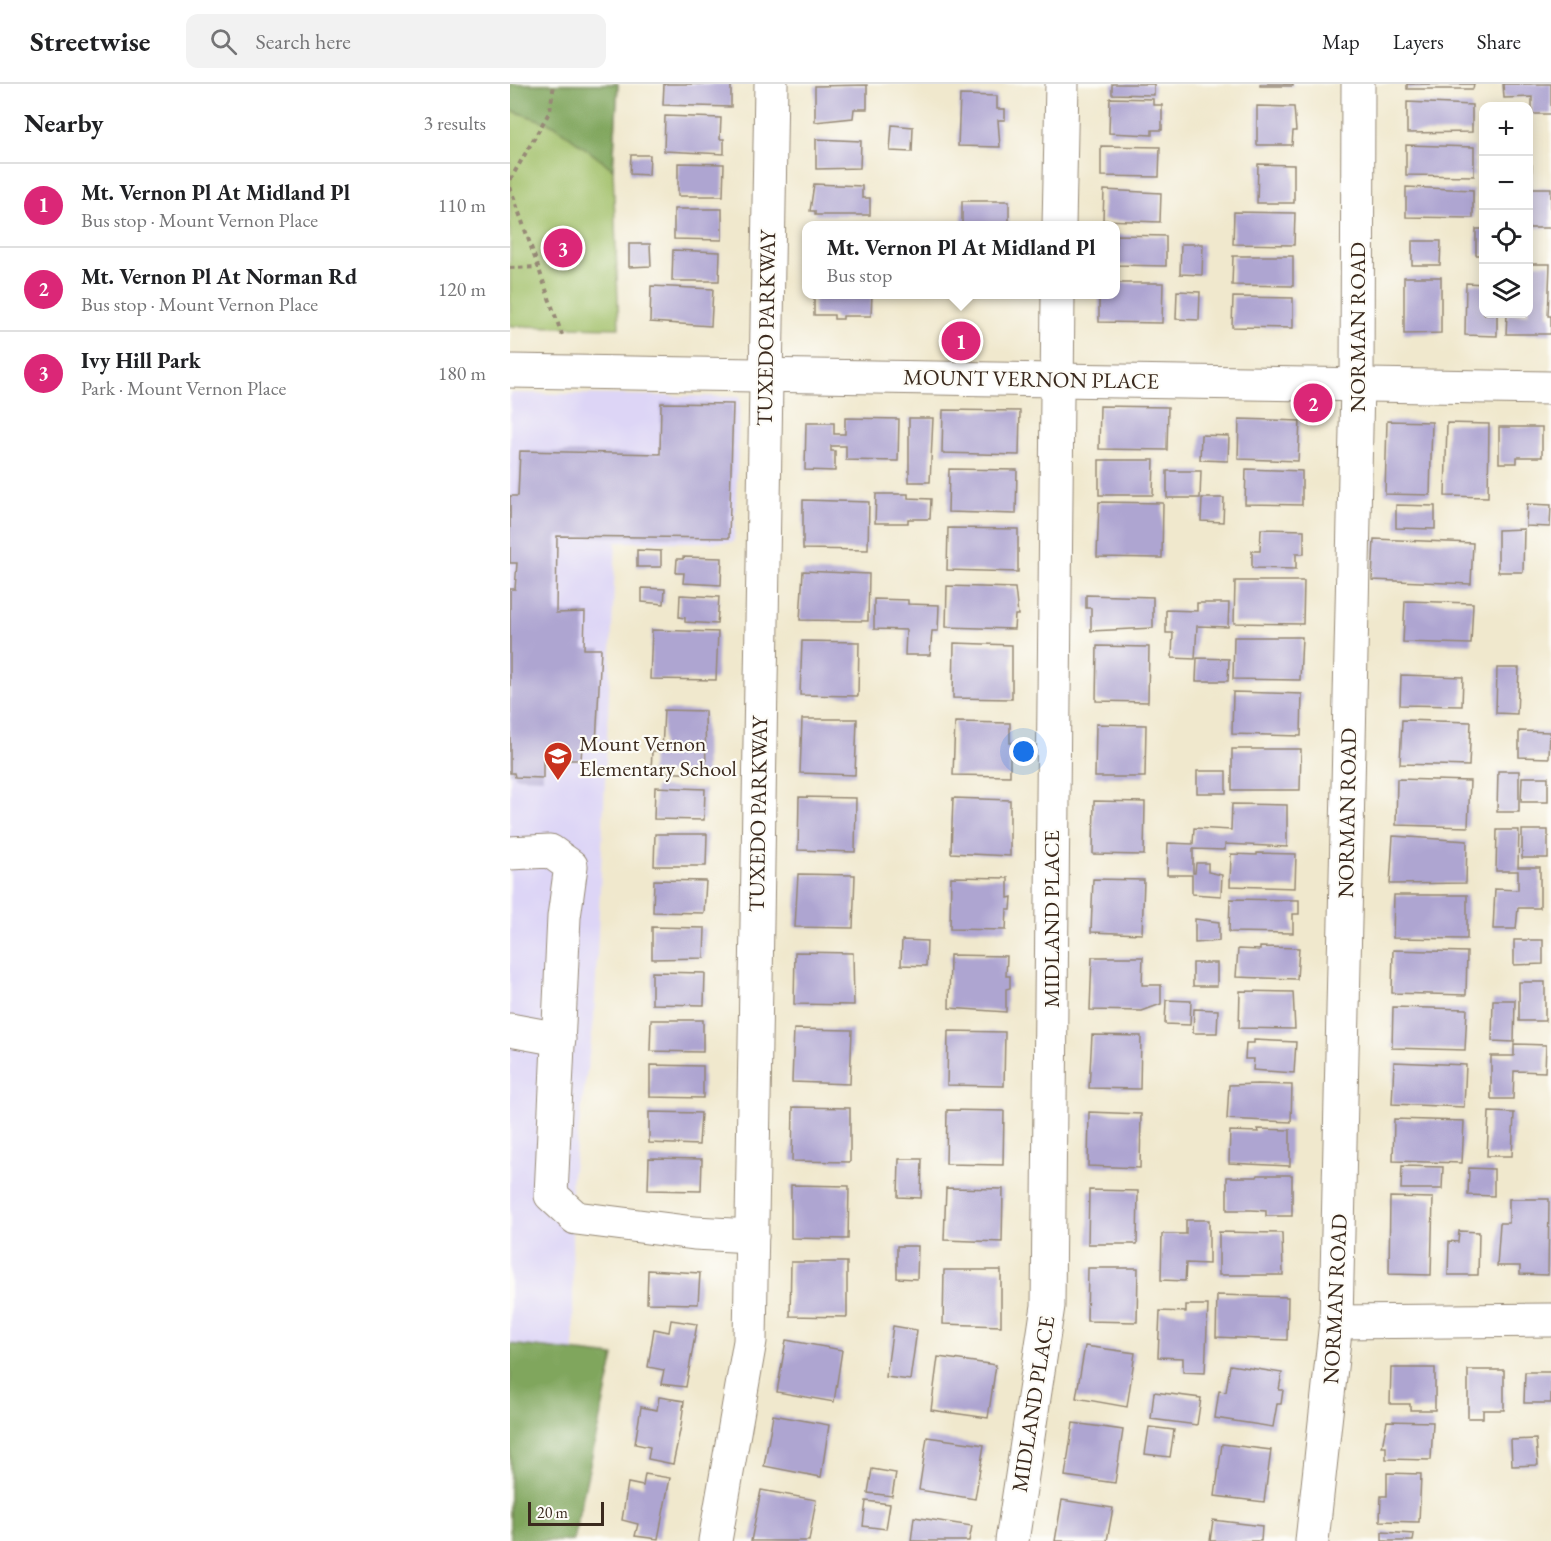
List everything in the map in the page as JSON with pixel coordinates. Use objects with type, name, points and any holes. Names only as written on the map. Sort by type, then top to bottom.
[{"type":"street","name":"TUXEDO PARKWAY","points":[[715,1541],[750,1341],[771,84]]},
{"type":"street","points":[[1059,221],[1062,84]]},
{"type":"street","name":"NORMAN ROAD","points":[[1312,1541],[1336,1322],[1357,385],[1358,84]]},
{"type":"street","name":"MIDLAND PLACE","points":[[1012,1541],[1048,1306],[1058,299]]},
{"type":"street","name":"MOUNT VERNON PLACE","points":[[510,371],[1551,388]]},
{"type":"street","points":[[510,853],[550,851],[571,866],[564,917],[551,1195],[576,1218],[694,1233],[752,1236]]},
{"type":"street","points":[[510,1030],[559,1039]]},
{"type":"street","points":[[1336,1322],[1551,1320]]},
{"type":"path","points":[[510,180],[550,111],[554,84]]},
{"type":"path","points":[[510,187],[562,335]]},
{"type":"path","points":[[510,268],[538,267]]},
{"type":"shaded area","name":"Mount Vernon Elementary School","points":[[510,393],[740,397],[734,542],[616,542],[594,1020],[571,1183],[574,1352],[510,1344]]},
{"type":"green space","points":[[510,84],[618,84],[613,169],[619,328],[510,326]]},
{"type":"green space","points":[[510,84],[618,84],[613,169],[554,125],[510,110]]},
{"type":"green space","points":[[510,1344],[614,1356],[573,1541],[510,1541]]},
{"type":"building","points":[[664,84],[731,84],[731,107],[663,105]]},
{"type":"building","points":[[1112,84],[1154,84],[1154,95],[1112,94]]},
{"type":"building","points":[[1260,84],[1293,84],[1293,86],[1260,86]]},
{"type":"building","points":[[1407,84],[1474,84],[1473,89],[1407,89]]},
{"type":"building","points":[[1503,84],[1551,84],[1551,114],[1533,114],[1532,97],[1504,98]]},
{"type":"building","points":[[867,85],[867,109],[854,109],[853,118],[815,122],[815,86]]},
{"type":"building","points":[[960,95],[997,96],[997,109],[1005,109],[1005,120],[998,120],[1000,147],[958,146]]},
{"type":"building","points":[[1110,98],[1153,99],[1153,105],[1162,105],[1162,130],[1152,130],[1152,135],[1109,133]]},
{"type":"building","points":[[1407,102],[1472,105],[1472,132],[1407,133]]},
{"type":"building","points":[[1257,106],[1294,107],[1296,131],[1293,131],[1292,145],[1257,145]]},
{"type":"building","points":[[665,116],[721,118],[720,139],[724,139],[724,154],[664,151]]},
{"type":"building","points":[[892,125],[913,127],[912,152],[890,151]]},
{"type":"building","points":[[816,139],[861,141],[860,168],[816,169]]},
{"type":"building","points":[[1406,145],[1474,147],[1474,176],[1406,175]]},
{"type":"building","points":[[1101,146],[1160,147],[1159,177],[1101,176]]},
{"type":"building","points":[[631,155],[650,155],[649,175],[630,174]]},
{"type":"building","points":[[678,163],[724,164],[723,196],[678,196]]},
{"type":"building","points":[[1258,164],[1294,165],[1294,203],[1257,203]]},
{"type":"building","points":[[814,184],[862,186],[862,198],[870,198],[870,215],[815,215],[815,211],[810,211]]},
{"type":"building","points":[[1406,187],[1473,190],[1473,218],[1406,217]]},
{"type":"building","points":[[1533,188],[1551,188],[1551,228],[1533,228]]},
{"type":"building","points":[[1104,190],[1161,193],[1160,222],[1103,220]]},
{"type":"building","points":[[962,201],[1009,201],[1009,221],[962,221]]},
{"type":"building","points":[[674,209],[722,209],[722,240],[674,239]]},
{"type":"building","points":[[1234,212],[1295,213],[1294,245],[1233,244]]},
{"type":"building","points":[[1476,229],[1479,229],[1479,255],[1476,255]]},
{"type":"building","points":[[1120,235],[1166,236],[1166,266],[1120,265]]},
{"type":"building","points":[[1412,241],[1441,241],[1440,265],[1412,265]]},
{"type":"building","points":[[629,244],[650,244],[651,266],[629,267]]},
{"type":"building","points":[[1181,244],[1203,244],[1202,275],[1180,274]]},
{"type":"building","points":[[673,250],[720,252],[719,281],[672,281]]},
{"type":"building","points":[[1233,256],[1293,256],[1293,286],[1232,285]]},
{"type":"building","points":[[1533,264],[1550,264],[1548,316],[1551,316],[1551,334],[1506,334],[1507,318],[1533,318]]},
{"type":"building","points":[[1404,277],[1441,277],[1441,333],[1404,334]]},
{"type":"building","points":[[1120,283],[1163,283],[1162,323],[1099,322],[1099,299],[1120,299]]},
{"type":"building","points":[[1466,283],[1479,284],[1479,318],[1497,318],[1497,336],[1465,335]]},
{"type":"building","points":[[651,286],[713,289],[711,326],[650,322]]},
{"type":"building","points":[[1177,291],[1200,292],[1199,320],[1176,319]]},
{"type":"building","points":[[1233,297],[1293,298],[1293,328],[1232,327]]},
{"type":"building","points":[[814,299],[872,299],[871,316],[843,316],[843,319],[834,319],[834,315],[814,315]]},
{"type":"building","points":[[661,403],[733,404],[729,538],[557,536],[556,613],[585,612],[584,649],[601,649],[596,744],[582,745],[581,760],[543,760],[543,778],[515,777],[514,773],[510,773],[510,589],[515,589],[517,563],[510,563],[510,496],[518,496],[520,451],[660,454]]},
{"type":"building","points":[[1100,406],[1168,407],[1167,450],[1099,449]]},
{"type":"building","points":[[943,410],[1020,411],[1019,455],[942,453]]},
{"type":"building","points":[[845,418],[899,419],[898,461],[846,460],[846,446],[831,446],[831,451],[835,451],[835,471],[805,470],[806,423],[834,423],[834,434],[845,434]]},
{"type":"building","points":[[909,418],[933,418],[930,482],[909,482]]},
{"type":"building","points":[[1239,419],[1300,421],[1298,461],[1238,459]]},
{"type":"building","points":[[1387,421],[1432,422],[1430,495],[1385,494]]},
{"type":"building","points":[[1447,423],[1489,424],[1488,497],[1445,496]]},
{"type":"building","points":[[1499,427],[1542,427],[1542,457],[1517,457],[1517,463],[1499,463]]},
{"type":"building","points":[[1201,435],[1229,436],[1228,461],[1200,460]]},
{"type":"building","points":[[1099,460],[1154,460],[1153,495],[1099,495]]},
{"type":"building","points":[[949,469],[1017,470],[1016,514],[948,512]]},
{"type":"building","points":[[1246,469],[1302,471],[1302,505],[1245,504]]},
{"type":"building","points":[[1167,471],[1201,471],[1200,498],[1167,498]]},
{"type":"building","points":[[876,494],[908,494],[908,498],[931,499],[930,519],[908,519],[908,523],[875,523]]},
{"type":"building","points":[[1202,498],[1224,498],[1223,522],[1201,521]]},
{"type":"building","points":[[803,500],[869,502],[868,550],[803,549]]},
{"type":"building","points":[[1099,502],[1163,503],[1162,558],[1097,557]]},
{"type":"building","points":[[1527,504],[1551,505],[1550,527],[1526,526]]},
{"type":"building","points":[[1396,505],[1435,506],[1435,529],[1396,528]]},
{"type":"building","points":[[948,528],[1018,529],[1018,572],[947,570]]},
{"type":"building","points":[[1261,529],[1304,530],[1304,554],[1296,554],[1296,569],[1252,568],[1252,551],[1260,551]]},
{"type":"building","points":[[1524,529],[1523,572],[1498,572],[1498,530]]},
{"type":"building","points":[[1374,539],[1473,543],[1471,584],[1372,580]]},
{"type":"building","points":[[637,550],[661,551],[661,567],[637,567]]},
{"type":"building","points":[[683,557],[722,558],[721,585],[683,583],[684,573],[676,573],[677,559],[683,559]]},
{"type":"building","points":[[803,571],[869,574],[868,621],[800,620]]},
{"type":"building","points":[[1235,581],[1304,581],[1303,624],[1234,623]]},
{"type":"building","points":[[947,586],[1015,588],[1018,615],[1015,615],[1014,629],[946,627]]},
{"type":"building","points":[[642,588],[665,589],[664,604],[642,602]]},
{"type":"building","points":[[680,595],[719,597],[717,624],[685,622],[685,618],[679,617]]},
{"type":"building","points":[[1086,595],[1153,597],[1153,628],[1091,631],[1091,608],[1086,608]]},
{"type":"building","points":[[874,599],[908,600],[908,604],[939,605],[938,631],[932,631],[930,655],[905,655],[906,630],[874,629]]},
{"type":"building","points":[[1405,601],[1473,603],[1471,644],[1403,642]]},
{"type":"building","points":[[1197,603],[1229,603],[1228,627],[1197,626],[1195,659],[1172,658],[1173,633],[1166,633],[1166,610],[1197,611]]},
{"type":"building","points":[[652,630],[718,632],[716,680],[650,679]]},
{"type":"building","points":[[1234,637],[1302,637],[1300,680],[1233,679]]},
{"type":"building","points":[[802,641],[859,642],[858,696],[800,695]]},
{"type":"building","points":[[954,643],[1012,645],[1012,699],[953,698]]},
{"type":"building","points":[[1097,646],[1149,647],[1148,702],[1096,701]]},
{"type":"building","points":[[1197,658],[1229,659],[1228,681],[1196,681]]},
{"type":"building","points":[[1497,668],[1519,668],[1517,714],[1496,713]]},
{"type":"building","points":[[1401,675],[1463,677],[1462,706],[1400,705]]},
{"type":"building","points":[[1233,692],[1302,694],[1301,736],[1232,734]]},
{"type":"building","points":[[664,710],[705,711],[706,774],[651,772],[652,751],[662,751]]},
{"type":"building","points":[[802,719],[857,719],[855,775],[800,773]]},
{"type":"building","points":[[1402,720],[1471,722],[1469,766],[1400,764]]},
{"type":"building","points":[[955,722],[1010,723],[1010,743],[1014,743],[1014,756],[1010,756],[1010,776],[953,775]]},
{"type":"building","points":[[1096,724],[1146,725],[1145,777],[1095,777]]},
{"type":"building","points":[[1519,731],[1550,732],[1549,758],[1519,757]]},
{"type":"building","points":[[1232,749],[1301,749],[1300,790],[1232,790]]},
{"type":"building","points":[[1197,771],[1226,771],[1226,793],[1197,793]]},
{"type":"building","points":[[1498,771],[1519,771],[1519,812],[1497,812]]},
{"type":"building","points":[[1522,777],[1548,777],[1548,802],[1521,802]]},
{"type":"building","points":[[1397,779],[1470,781],[1468,827],[1396,825]]},
{"type":"building","points":[[655,787],[705,789],[704,820],[654,819]]},
{"type":"building","points":[[799,797],[856,798],[855,852],[798,850]]},
{"type":"building","points":[[953,798],[1010,800],[1010,856],[951,853]]},
{"type":"building","points":[[1094,801],[1145,802],[1144,855],[1093,854]]},
{"type":"building","points":[[1232,804],[1287,805],[1287,847],[1225,844],[1225,850],[1193,849],[1193,873],[1195,873],[1196,863],[1208,863],[1208,872],[1222,875],[1221,896],[1192,894],[1192,875],[1167,875],[1168,843],[1193,844],[1194,828],[1231,830]]},
{"type":"building","points":[[1497,830],[1519,830],[1518,867],[1540,867],[1540,908],[1518,908],[1516,929],[1493,929],[1495,889],[1518,890],[1518,871],[1496,871]]},
{"type":"building","points":[[1522,830],[1548,830],[1548,858],[1522,858]]},
{"type":"building","points":[[655,834],[707,834],[706,866],[654,866]]},
{"type":"building","points":[[1393,836],[1467,841],[1466,883],[1390,884]]},
{"type":"building","points":[[1257,853],[1296,854],[1295,888],[1230,886],[1231,854],[1257,855]]},
{"type":"building","points":[[798,874],[855,875],[853,928],[795,927]]},
{"type":"building","points":[[951,877],[1008,878],[1008,898],[1012,897],[1011,910],[1007,910],[1006,930],[950,929]]},
{"type":"building","points":[[1093,879],[1144,880],[1142,934],[1091,932]]},
{"type":"building","points":[[654,880],[706,881],[704,913],[653,912]]},
{"type":"building","points":[[1394,895],[1467,895],[1467,939],[1393,938]]},
{"type":"building","points":[[1230,899],[1299,900],[1299,914],[1293,914],[1293,933],[1229,932]]},
{"type":"building","points":[[1195,919],[1219,922],[1219,941],[1195,943]]},
{"type":"building","points":[[652,927],[705,928],[704,958],[652,959]]},
{"type":"building","points":[[902,940],[927,941],[926,966],[901,965]]},
{"type":"building","points":[[1514,940],[1543,940],[1543,964],[1514,965]]},
{"type":"building","points":[[1260,947],[1299,948],[1297,979],[1236,977],[1238,949],[1260,950]]},
{"type":"building","points":[[1393,950],[1467,952],[1466,995],[1392,993]]},
{"type":"building","points":[[795,952],[853,953],[854,1005],[794,1004]]},
{"type":"building","points":[[950,955],[1007,956],[1006,976],[1010,976],[1010,988],[1006,989],[1006,1012],[949,1008]]},
{"type":"building","points":[[1092,957],[1143,957],[1142,985],[1161,985],[1161,1004],[1142,1011],[1090,1010]]},
{"type":"building","points":[[1193,963],[1217,963],[1217,986],[1193,986]]},
{"type":"building","points":[[652,972],[705,973],[704,1005],[652,1004]]},
{"type":"building","points":[[1519,982],[1545,982],[1545,1021],[1519,1021]]},
{"type":"building","points":[[1240,991],[1293,992],[1295,1029],[1239,1028]]},
{"type":"building","points":[[1166,1000],[1191,1001],[1190,1025],[1165,1024]]},
{"type":"building","points":[[1493,1000],[1515,1000],[1514,1042],[1492,1041]]},
{"type":"building","points":[[1393,1007],[1467,1009],[1465,1050],[1392,1048]]},
{"type":"building","points":[[1194,1009],[1218,1010],[1217,1033],[1193,1033]]},
{"type":"building","points":[[651,1020],[703,1020],[703,1052],[650,1051]]},
{"type":"building","points":[[794,1029],[852,1030],[850,1084],[792,1082]]},
{"type":"building","points":[[948,1031],[1005,1032],[1004,1086],[947,1085]]},
{"type":"building","points":[[1092,1035],[1141,1036],[1140,1089],[1089,1088]]},
{"type":"building","points":[[1254,1040],[1296,1042],[1294,1073],[1253,1070],[1254,1059],[1245,1059],[1246,1043],[1254,1043]]},
{"type":"building","points":[[1514,1044],[1546,1045],[1545,1072],[1514,1071],[1513,1099],[1491,1099],[1491,1056],[1514,1056]]},
{"type":"building","points":[[1394,1062],[1466,1065],[1464,1107],[1392,1104]]},
{"type":"building","points":[[650,1065],[703,1066],[703,1098],[650,1097]]},
{"type":"building","points":[[1229,1085],[1292,1085],[1291,1122],[1227,1119]]},
{"type":"building","points":[[793,1107],[850,1108],[850,1162],[792,1161]]},
{"type":"building","points":[[947,1110],[1004,1111],[1003,1165],[946,1164]]},
{"type":"building","points":[[649,1112],[701,1113],[699,1145],[649,1143]]},
{"type":"building","points":[[1089,1112],[1141,1114],[1140,1168],[1088,1166]]},
{"type":"building","points":[[1489,1112],[1514,1113],[1512,1156],[1487,1156]]},
{"type":"building","points":[[1394,1119],[1464,1121],[1462,1163],[1393,1161]]},
{"type":"building","points":[[1258,1129],[1290,1130],[1290,1166],[1229,1163],[1230,1131],[1259,1132]]},
{"type":"building","points":[[649,1158],[702,1159],[701,1191],[648,1190]]},
{"type":"building","points":[[899,1159],[922,1159],[921,1198],[898,1197]]},
{"type":"building","points":[[1402,1166],[1443,1167],[1442,1189],[1401,1189]]},
{"type":"building","points":[[1469,1168],[1494,1169],[1494,1196],[1468,1195]]},
{"type":"building","points":[[1258,1175],[1292,1175],[1292,1216],[1266,1216],[1266,1211],[1227,1210],[1227,1177],[1257,1177]]},
{"type":"building","points":[[791,1185],[849,1186],[848,1239],[791,1238]]},
{"type":"building","points":[[946,1188],[1003,1189],[1002,1242],[944,1240]]},
{"type":"building","points":[[1089,1190],[1138,1191],[1137,1244],[1088,1244]]},
{"type":"building","points":[[1390,1197],[1433,1198],[1431,1275],[1389,1274]]},
{"type":"building","points":[[1509,1199],[1549,1199],[1548,1275],[1520,1274],[1520,1266],[1497,1266],[1500,1223],[1509,1223]]},
{"type":"building","points":[[1186,1220],[1209,1220],[1209,1264],[1186,1263],[1185,1281],[1161,1280],[1162,1234],[1186,1234]]},
{"type":"building","points":[[1459,1231],[1479,1232],[1478,1275],[1448,1275],[1449,1241],[1458,1242]]},
{"type":"building","points":[[1219,1232],[1282,1233],[1283,1275],[1219,1275]]},
{"type":"building","points":[[897,1246],[918,1246],[917,1279],[897,1278]]},
{"type":"building","points":[[791,1262],[847,1262],[847,1317],[790,1316]]},
{"type":"building","points":[[1088,1268],[1138,1268],[1137,1322],[1087,1321]]},
{"type":"building","points":[[648,1270],[700,1273],[698,1304],[647,1303]]},
{"type":"building","points":[[944,1270],[1001,1270],[1001,1326],[943,1324]]},
{"type":"building","points":[[1217,1295],[1288,1297],[1287,1340],[1216,1337]]},
{"type":"building","points":[[1186,1305],[1208,1305],[1205,1373],[1183,1372],[1183,1358],[1158,1357],[1160,1311],[1186,1312]]},
{"type":"building","points":[[671,1320],[697,1324],[686,1387],[661,1384],[664,1370],[648,1367],[654,1329],[669,1332]]},
{"type":"building","points":[[893,1326],[917,1330],[910,1380],[886,1377]]},
{"type":"building","points":[[786,1340],[842,1350],[834,1402],[777,1392]]},
{"type":"building","points":[[1085,1346],[1135,1353],[1127,1407],[1076,1398]]},
{"type":"building","points":[[938,1357],[996,1365],[988,1418],[931,1410]]},
{"type":"building","points":[[1230,1365],[1282,1373],[1279,1390],[1283,1390],[1281,1404],[1277,1404],[1273,1427],[1215,1418],[1219,1391],[1226,1392]]},
{"type":"building","points":[[1391,1368],[1435,1368],[1435,1410],[1410,1410],[1410,1404],[1390,1404]]},
{"type":"building","points":[[1468,1370],[1504,1370],[1504,1410],[1483,1410],[1483,1418],[1468,1418]]},
{"type":"building","points":[[1525,1372],[1551,1372],[1551,1403],[1524,1403]]},
{"type":"building","points":[[1154,1392],[1201,1398],[1197,1425],[1151,1419]]},
{"type":"building","points":[[659,1397],[684,1401],[673,1464],[648,1459],[650,1447],[635,1444],[641,1407],[657,1410]]},
{"type":"building","points":[[773,1415],[829,1425],[821,1477],[764,1466]]},
{"type":"building","points":[[1387,1421],[1433,1422],[1431,1460],[1386,1459],[1386,1447],[1382,1447]]},
{"type":"building","points":[[1073,1423],[1123,1430],[1115,1483],[1065,1476]]},
{"type":"building","points":[[1149,1427],[1174,1430],[1170,1457],[1145,1454]]},
{"type":"building","points":[[927,1437],[984,1445],[975,1499],[919,1490]]},
{"type":"building","points":[[1536,1439],[1538,1465],[1512,1466],[1511,1440]]},
{"type":"building","points":[[1222,1444],[1271,1450],[1264,1502],[1215,1496]]},
{"type":"building","points":[[872,1469],[896,1473],[892,1496],[868,1493]]},
{"type":"building","points":[[1387,1473],[1421,1474],[1419,1522],[1380,1521],[1381,1496],[1387,1496]]},
{"type":"building","points":[[645,1474],[670,1478],[658,1539],[635,1536],[638,1524],[622,1520],[628,1483],[643,1486]]},
{"type":"building","points":[[761,1490],[816,1500],[809,1541],[751,1541]]},
{"type":"building","points":[[1062,1500],[1113,1508],[1107,1541],[1055,1541]]},
{"type":"building","points":[[866,1501],[890,1504],[886,1529],[863,1526]]},
{"type":"building","points":[[914,1517],[972,1526],[969,1541],[911,1541]]},
{"type":"building","points":[[1213,1520],[1262,1526],[1261,1541],[1210,1541]]},
{"type":"building","points":[[1382,1532],[1414,1534],[1413,1541],[1382,1541]]},
{"type":"place","name":"Ivy Hill Park","points":[[563,248]]},
{"type":"place","name":"Mt. Vernon Pl At Midland Pl","points":[[961,341]]},
{"type":"place","name":"Mt. Vernon Pl At Norman Rd","points":[[1313,403]]},
{"type":"place","name":"Mount Vernon Elementary School","points":[[558,782]]}]
